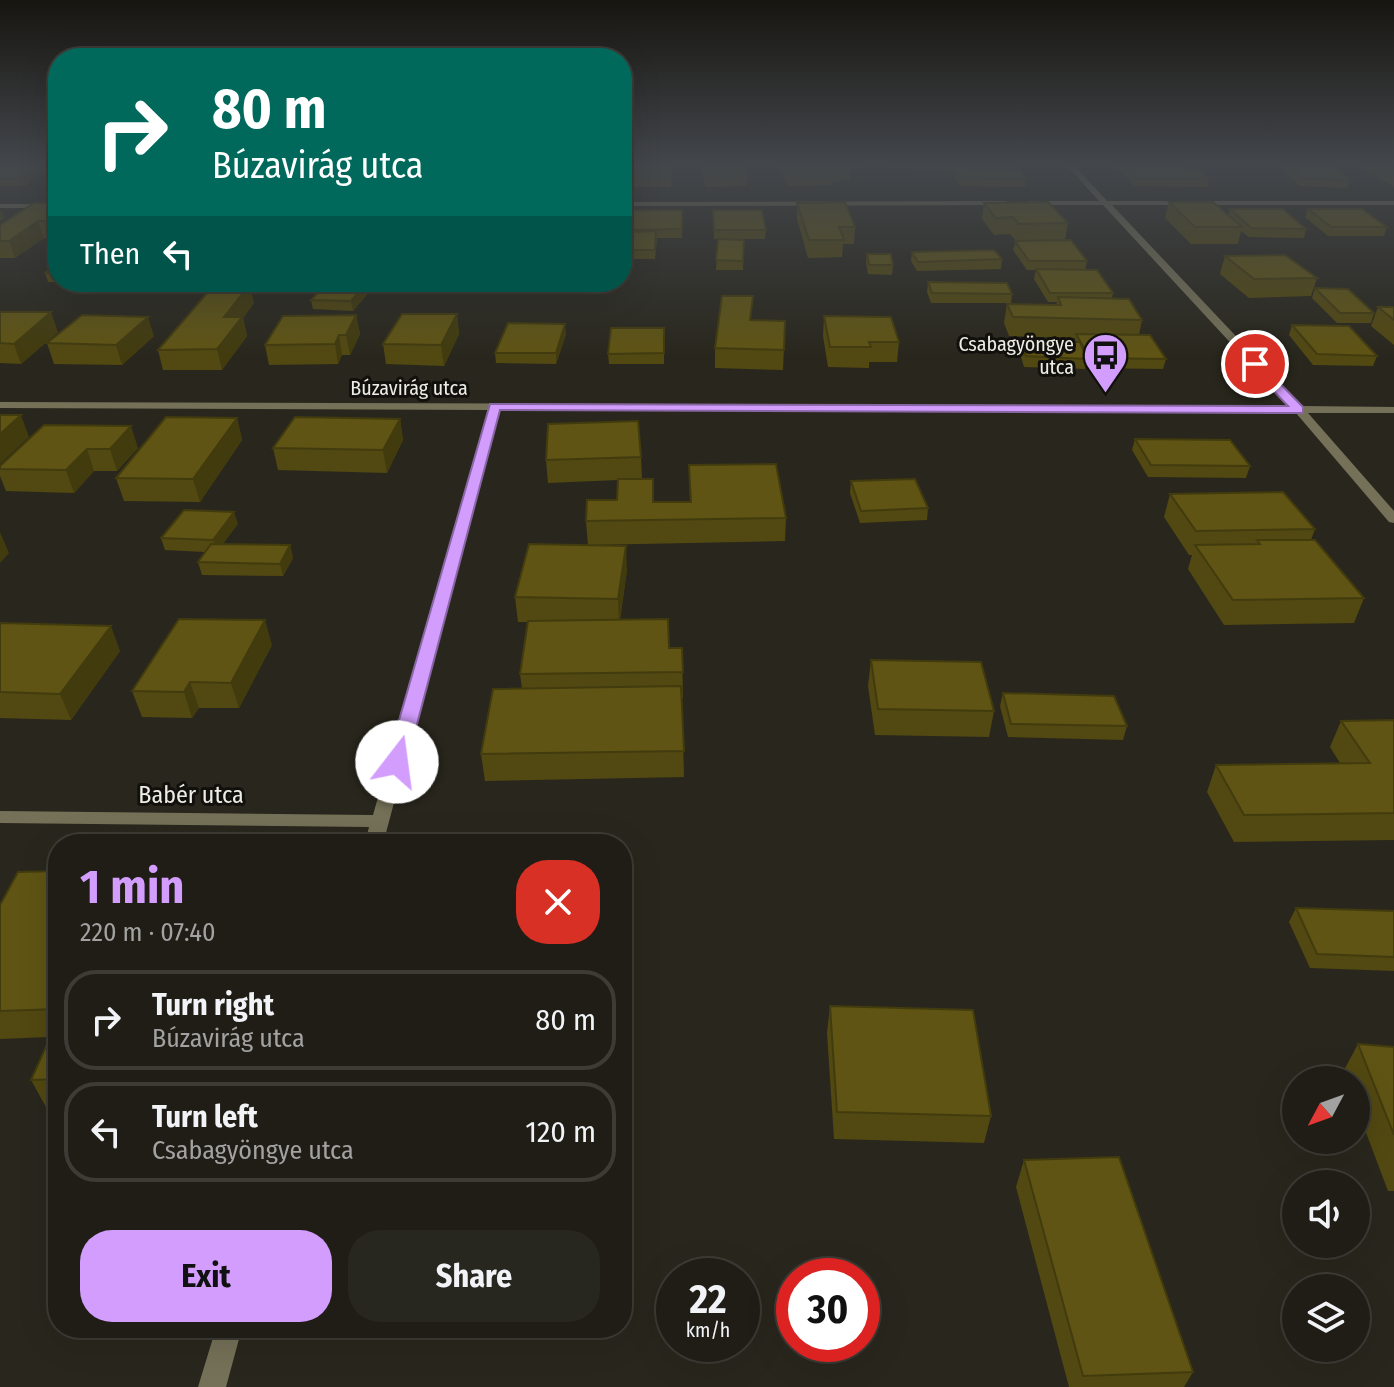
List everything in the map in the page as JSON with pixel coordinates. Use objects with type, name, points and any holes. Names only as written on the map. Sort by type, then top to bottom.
[{"type":"street","points":[[1125,227],[1299,410],[1394,519]]},
{"type":"street","name":"Búzavirág utca","points":[[0,405],[1394,410]]},
{"type":"street","points":[[377,834],[494,407]]},
{"type":"street","name":"Babér utca","points":[[0,817],[381,821]]},
{"type":"street","points":[[212,1387],[226,1338]]},
{"type":"building","points":[[0,227],[30,227],[9,241],[0,241]]},
{"type":"building","points":[[632,227],[682,227],[632,230]]},
{"type":"building","points":[[714,227],[765,227],[766,230],[714,230]]},
{"type":"building","points":[[805,227],[855,227],[839,227],[844,240],[809,240]]},
{"type":"building","points":[[1303,227],[1306,229],[1251,228]]},
{"type":"building","points":[[656,231],[655,250],[632,250],[632,232]]},
{"type":"building","points":[[718,239],[744,240],[743,261],[716,260]]},
{"type":"building","points":[[1071,240],[1087,261],[1029,261],[1015,241]]},
{"type":"building","points":[[994,250],[1002,259],[918,262],[912,252]]},
{"type":"building","points":[[867,254],[891,254],[893,265],[869,265]]},
{"type":"building","points":[[1285,255],[1317,278],[1254,279],[1225,256]]},
{"type":"building","points":[[1036,269],[1097,270],[1113,293],[1050,293]]},
{"type":"building","points":[[928,282],[1007,283],[1012,294],[932,293]]},
{"type":"building","points":[[1315,288],[1348,289],[1374,313],[1340,313]]},
{"type":"building","points":[[208,292],[244,292],[224,317],[242,317],[217,349],[158,350]]},
{"type":"building","points":[[319,292],[359,292],[351,301],[311,300]]},
{"type":"building","points":[[722,296],[753,296],[750,320],[785,321],[784,350],[715,348]]},
{"type":"building","points":[[1058,297],[1129,299],[1142,320],[1013,317],[1007,304],[1061,305]]},
{"type":"building","points":[[1378,307],[1394,307],[1394,320]]},
{"type":"building","points":[[0,312],[51,312],[14,344],[0,343]]},
{"type":"building","points":[[402,314],[457,314],[441,345],[383,344]]},
{"type":"building","points":[[82,315],[148,317],[116,345],[47,343]]},
{"type":"building","points":[[356,315],[346,335],[339,335],[335,344],[265,345],[283,316]]},
{"type":"building","points":[[824,316],[891,317],[899,342],[869,342],[871,347],[830,347]]},
{"type":"building","points":[[508,323],[565,324],[556,353],[495,353]]},
{"type":"building","points":[[1292,325],[1349,326],[1377,356],[1317,354]]},
{"type":"building","points":[[611,328],[664,328],[664,353],[608,354]]},
{"type":"building","points":[[1076,334],[1150,335],[1166,359],[1090,358]]},
{"type":"building","points":[[1021,340],[1080,342],[1087,359],[1026,356]]},
{"type":"building","points":[[0,415],[21,415],[0,434]]},
{"type":"building","points":[[166,417],[237,418],[193,479],[116,478]]},
{"type":"building","points":[[295,417],[400,419],[383,450],[273,448]]},
{"type":"building","points":[[638,421],[641,457],[546,460],[548,424]]},
{"type":"building","points":[[44,425],[131,426],[110,449],[87,449],[66,470],[0,469]]},
{"type":"building","points":[[1135,439],[1230,440],[1250,466],[1151,465]]},
{"type":"building","points":[[776,464],[786,518],[586,521],[587,500],[617,500],[618,479],[653,479],[653,502],[691,502],[689,465]]},
{"type":"building","points":[[915,479],[928,508],[861,511],[851,481]]},
{"type":"building","points":[[1283,492],[1315,529],[1196,531],[1170,494]]},
{"type":"building","points":[[184,510],[234,512],[213,540],[161,538]]},
{"type":"building","points":[[1257,540],[1315,540],[1364,598],[1233,600],[1195,545],[1260,544]]},
{"type":"building","points":[[211,544],[290,545],[280,564],[198,562]]},
{"type":"building","points":[[529,544],[626,546],[618,599],[515,597]]},
{"type":"building","points":[[179,619],[265,620],[231,683],[190,682],[184,692],[132,691]]},
{"type":"building","points":[[668,619],[669,648],[682,648],[683,672],[520,674],[528,621]]},
{"type":"building","points":[[1,623],[111,626],[60,694],[0,692]]},
{"type":"building","points":[[871,660],[981,662],[994,711],[878,709]]},
{"type":"building","points":[[681,686],[684,751],[481,754],[493,689]]},
{"type":"building","points":[[1003,693],[1114,696],[1127,726],[1011,724]]},
{"type":"building","points":[[1394,720],[1394,813],[1244,815],[1216,765],[1370,763],[1341,721]]},
{"type":"building","points":[[48,871],[48,1009],[0,1011],[0,905],[18,872]]},
{"type":"building","points":[[1296,908],[1394,911],[1394,957],[1317,954]]},
{"type":"building","points":[[830,1006],[973,1010],[991,1116],[837,1112]]},
{"type":"building","points":[[48,1042],[48,1079],[31,1080]]},
{"type":"building","points":[[1358,1044],[1394,1047],[1394,1135],[1370,1074],[1370,1066],[1367,1066]]},
{"type":"building","points":[[1119,1157],[1193,1372],[1083,1376],[1024,1160]]},
{"type":"place","name":"Csabagyöngye utca","points":[[1105,395]]},
{"type":"route","points":[[397,762],[494,407],[1299,410],[1255,364]]}]
